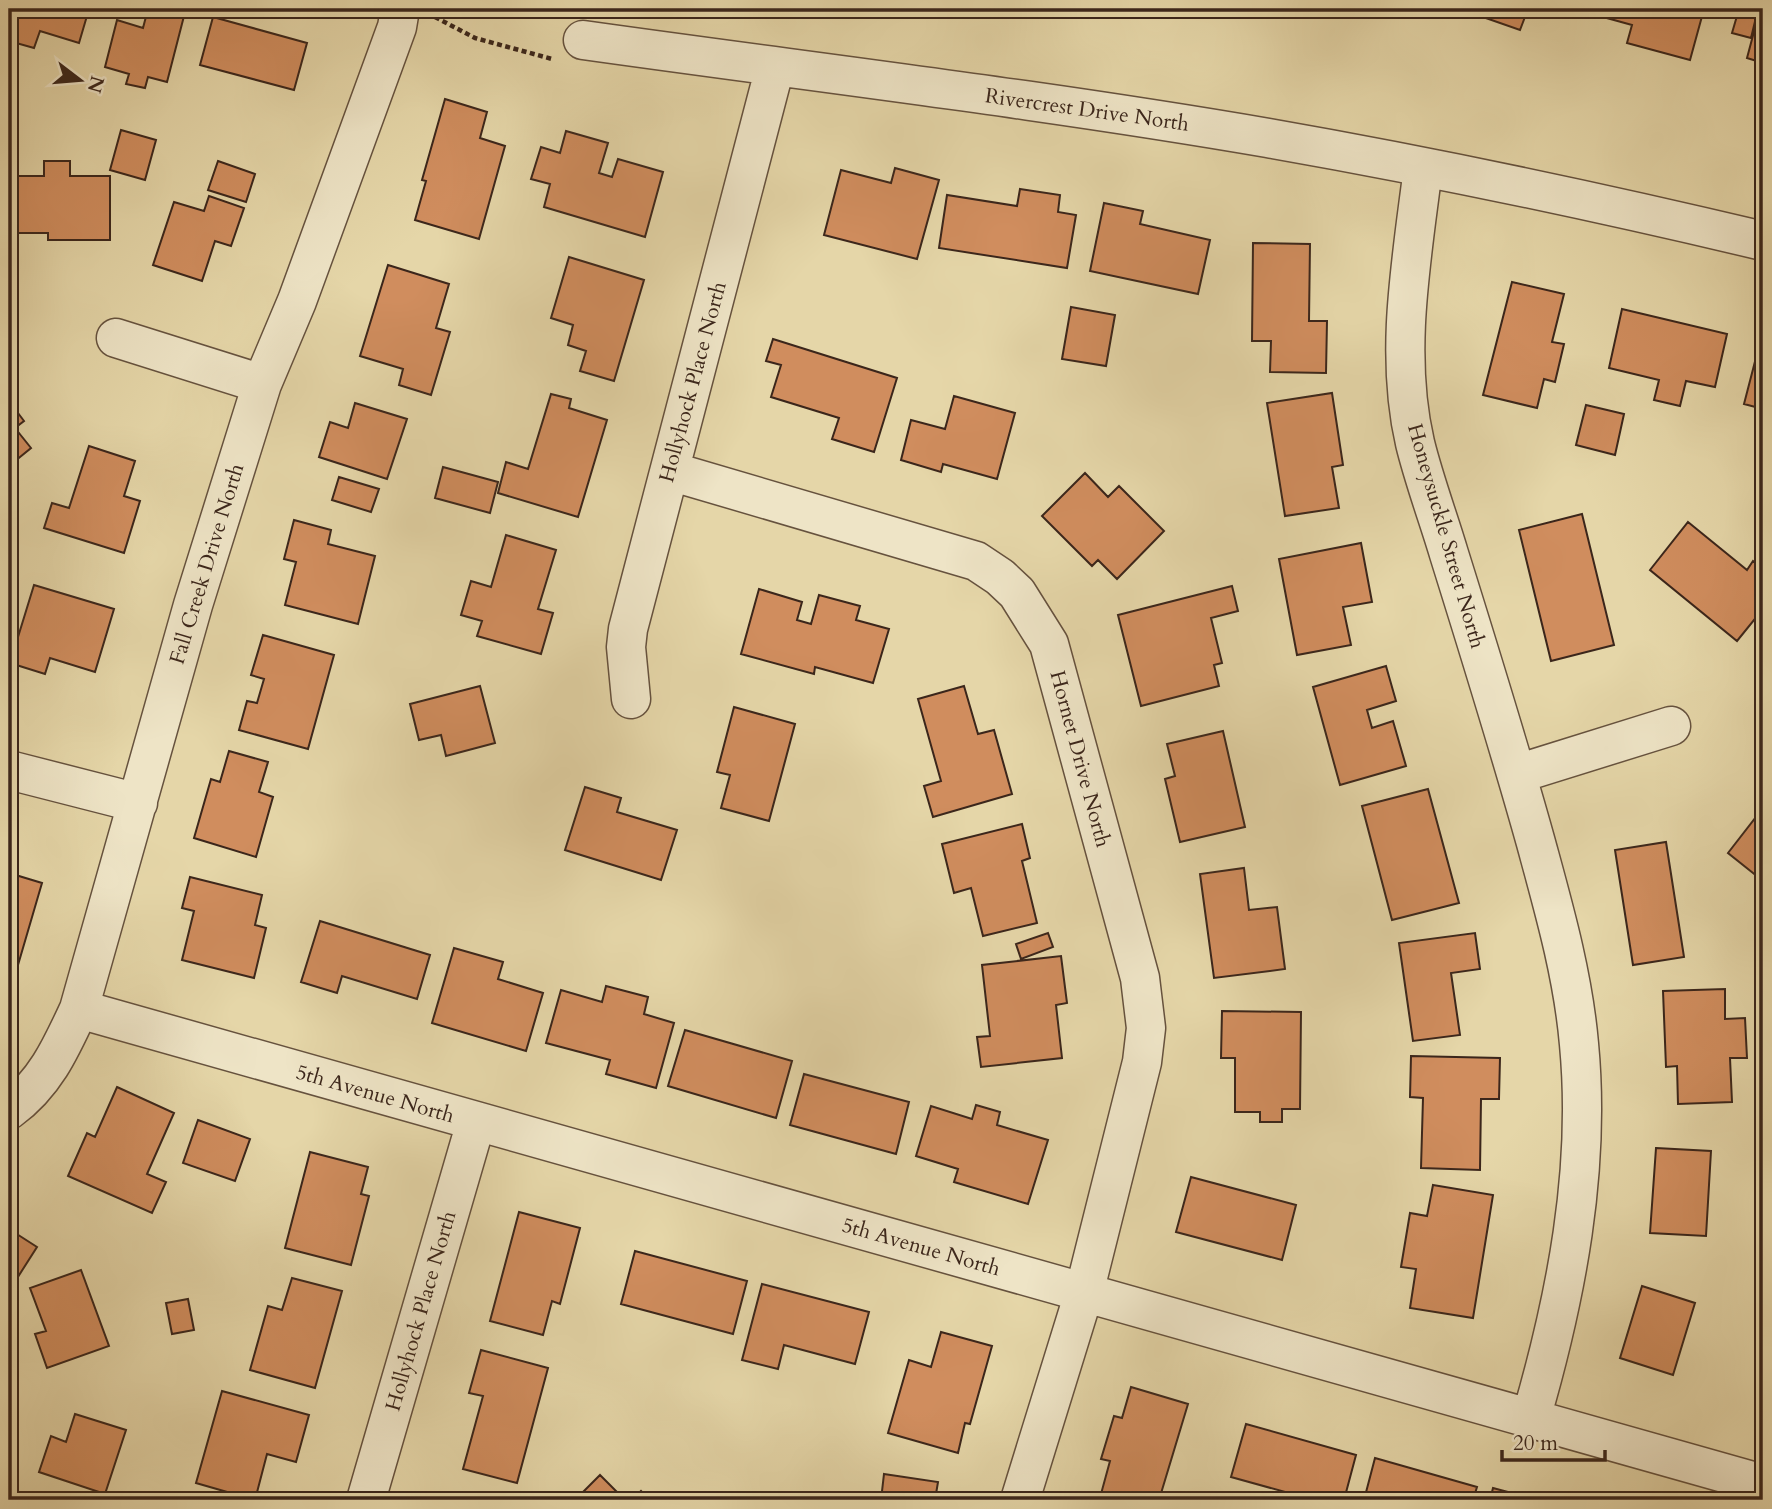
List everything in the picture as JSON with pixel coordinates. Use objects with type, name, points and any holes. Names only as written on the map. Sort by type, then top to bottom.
[{"type":"street","name":"Fall Creek Drive North","points":[[9,1110],[25,1098],[53,1064],[79,1009],[193,605],[262,384],[297,301],[397,27],[415,12]]},
{"type":"street","name":"Rivercrest Drive North","points":[[583,40],[1115,114],[1600,202],[1763,241]]},
{"type":"street","name":"Hollyhock Place North","points":[[631,699],[626,639],[775,67]]},
{"type":"street","name":"Honeysuckle Street North","points":[[1423,168],[1406,316],[1406,366],[1414,441],[1517,774],[1564,947],[1580,1059],[1581,1155],[1572,1239],[1562,1303],[1531,1418]]},
{"type":"street","points":[[116,338],[262,384]]},
{"type":"street","name":"Hornet Drive North","points":[[670,471],[976,561],[1000,577],[1017,593],[1049,644],[1140,978],[1145,1008],[1143,1062],[1084,1293],[1020,1500]]},
{"type":"street","points":[[1517,774],[1671,726]]},
{"type":"street","points":[[9,770],[138,803]]},
{"type":"street","name":"5th Avenue North","points":[[79,1009],[1763,1485]]},
{"type":"street","name":"Hollyhock Place North","points":[[366,1500],[476,1122]]},
{"type":"path","points":[[415,12],[475,38],[556,60],[583,40]]},
{"type":"building","points":[[9,9],[89,9],[79,43],[40,31],[34,48],[9,41]]},
{"type":"building","points":[[148,9],[184,16],[167,82],[148,77],[145,88],[126,84],[129,74],[105,67],[117,20],[143,28]]},
{"type":"building","points":[[1460,9],[1528,9],[1520,30]]},
{"type":"building","points":[[1574,9],[1704,9],[1690,60],[1627,43],[1632,25]]},
{"type":"building","points":[[1739,9],[1758,9],[1751,38],[1732,33]]},
{"type":"building","points":[[1760,9],[1763,9],[1763,63],[1747,58]]},
{"type":"building","points":[[213,17],[307,43],[294,90],[200,65]]},
{"type":"building","points":[[445,99],[487,112],[480,138],[505,146],[479,239],[415,220],[426,181],[422,180]]},
{"type":"building","points":[[121,130],[156,140],[145,180],[110,170]]},
{"type":"building","points":[[566,131],[608,143],[599,173],[612,177],[618,159],[663,172],[645,237],[544,207],[550,184],[531,179],[541,147],[560,153]]},
{"type":"building","points":[[44,161],[70,161],[70,176],[110,176],[110,240],[48,240],[48,233],[18,233],[18,176],[44,176]]},
{"type":"building","points":[[218,161],[255,174],[246,202],[208,190]]},
{"type":"building","points":[[895,168],[939,180],[917,259],[824,235],[841,170],[891,183]]},
{"type":"building","points":[[1020,189],[1060,195],[1058,212],[1076,215],[1067,268],[939,248],[947,195],[1017,206]]},
{"type":"building","points":[[209,196],[244,208],[231,246],[215,241],[202,281],[153,265],[174,202],[204,211]]},
{"type":"building","points":[[1104,203],[1143,211],[1140,224],[1210,240],[1198,294],[1090,271]]},
{"type":"building","points":[[1253,243],[1310,244],[1309,321],[1327,321],[1326,373],[1270,372],[1271,341],[1252,341]]},
{"type":"building","points":[[569,257],[644,280],[614,381],[580,371],[586,351],[568,345],[573,325],[551,318]]},
{"type":"building","points":[[388,265],[449,284],[436,328],[450,332],[431,395],[399,385],[403,369],[360,356]]},
{"type":"building","points":[[1512,282],[1564,294],[1552,342],[1564,344],[1555,382],[1544,379],[1537,408],[1483,395]]},
{"type":"building","points":[[1071,307],[1115,315],[1106,366],[1062,359]]},
{"type":"building","points":[[1622,309],[1727,334],[1715,387],[1686,381],[1680,406],[1654,400],[1659,380],[1609,368]]},
{"type":"building","points":[[773,339],[897,378],[874,452],[832,439],[839,418],[771,397],[781,365],[766,361]]},
{"type":"building","points":[[1759,346],[1763,347],[1763,409],[1744,404]]},
{"type":"building","points":[[1332,393],[1343,465],[1332,467],[1339,508],[1285,516],[1267,403]]},
{"type":"building","points":[[551,394],[571,399],[569,408],[607,420],[578,517],[498,493],[506,462],[528,469]]},
{"type":"building","points":[[954,396],[1015,413],[997,479],[943,464],[941,472],[901,460],[911,420],[945,429]]},
{"type":"building","points":[[9,401],[24,421],[15,428],[31,448],[9,466]]},
{"type":"building","points":[[355,403],[407,419],[387,479],[319,457],[330,422],[348,428]]},
{"type":"building","points":[[1586,405],[1624,414],[1615,455],[1576,445]]},
{"type":"building","points":[[89,446],[135,461],[124,496],[140,501],[124,553],[44,528],[52,503],[69,508]]},
{"type":"building","points":[[443,467],[498,482],[490,513],[435,498]]},
{"type":"building","points":[[1085,473],[1108,497],[1119,486],[1164,531],[1117,579],[1098,560],[1092,566],[1042,516]]},
{"type":"building","points":[[339,477],[379,489],[371,512],[332,500]]},
{"type":"building","points":[[1582,514],[1614,645],[1551,661],[1519,530]]},
{"type":"building","points":[[294,520],[331,530],[328,544],[375,556],[358,624],[285,605],[296,562],[284,559]]},
{"type":"building","points":[[1688,522],[1747,570],[1753,561],[1763,570],[1763,609],[1737,641],[1650,570]]},
{"type":"building","points":[[506,535],[556,550],[538,609],[553,613],[541,654],[477,636],[482,621],[461,615],[471,581],[491,587]]},
{"type":"building","points":[[1361,543],[1372,602],[1343,607],[1351,645],[1297,655],[1279,559]]},
{"type":"building","points":[[34,585],[114,609],[95,672],[50,658],[45,674],[10,663]]},
{"type":"building","points":[[1232,586],[1238,611],[1211,618],[1222,663],[1214,665],[1219,686],[1141,706],[1118,615]]},
{"type":"building","points":[[759,589],[802,602],[797,620],[811,624],[819,595],[860,606],[856,620],[889,629],[873,683],[815,667],[814,674],[741,654]]},
{"type":"building","points":[[263,635],[334,655],[308,749],[239,730],[247,701],[257,703],[264,679],[251,675]]},
{"type":"building","points":[[1386,666],[1396,701],[1367,710],[1372,728],[1393,721],[1406,766],[1340,785],[1313,687]]},
{"type":"building","points":[[480,686],[495,743],[446,756],[441,735],[419,740],[410,704]]},
{"type":"building","points":[[964,686],[978,734],[994,730],[1012,794],[933,817],[924,786],[941,781],[918,699]]},
{"type":"building","points":[[734,707],[795,724],[769,821],[721,808],[730,775],[717,772]]},
{"type":"building","points":[[1223,731],[1245,827],[1180,842],[1165,779],[1175,776],[1167,744]]},
{"type":"building","points":[[229,751],[268,762],[259,792],[273,797],[256,857],[194,838],[211,779],[220,782]]},
{"type":"building","points":[[585,787],[621,798],[617,812],[677,830],[661,880],[565,850]]},
{"type":"building","points":[[1428,789],[1459,903],[1392,920],[1362,806]]},
{"type":"building","points":[[1763,808],[1763,881],[1728,853]]},
{"type":"building","points":[[1022,824],[1030,858],[1022,861],[1037,923],[983,936],[971,888],[954,893],[942,844]]},
{"type":"building","points":[[1666,842],[1684,957],[1633,965],[1615,850]]},
{"type":"building","points":[[1244,868],[1249,910],[1277,907],[1285,969],[1214,978],[1200,874]]},
{"type":"building","points":[[9,873],[42,883],[18,965],[9,962]]},
{"type":"building","points":[[190,877],[262,895],[255,925],[266,928],[254,978],[182,960],[194,911],[182,908]]},
{"type":"building","points":[[320,921],[430,955],[417,999],[342,976],[337,993],[301,982]]},
{"type":"building","points":[[1048,933],[1053,947],[1021,959],[1016,944]]},
{"type":"building","points":[[1475,933],[1480,969],[1451,973],[1460,1035],[1413,1041],[1399,943]]},
{"type":"building","points":[[454,948],[503,962],[498,979],[543,993],[526,1051],[432,1023]]},
{"type":"building","points":[[1061,956],[1067,1003],[1056,1005],[1062,1058],[981,1067],[977,1037],[990,1036],[982,965]]},
{"type":"building","points":[[606,986],[648,997],[644,1014],[674,1023],[656,1088],[606,1074],[610,1060],[546,1043],[561,990],[602,1002]]},
{"type":"building","points":[[1725,989],[1725,1019],[1745,1018],[1747,1058],[1730,1058],[1732,1102],[1678,1104],[1677,1066],[1666,1067],[1663,991]]},
{"type":"building","points":[[1222,1011],[1301,1012],[1300,1109],[1282,1109],[1282,1122],[1260,1122],[1260,1112],[1235,1112],[1235,1058],[1221,1058]]},
{"type":"building","points":[[685,1030],[792,1061],[776,1118],[668,1086]]},
{"type":"building","points":[[1411,1056],[1500,1058],[1499,1099],[1481,1099],[1480,1170],[1421,1168],[1423,1098],[1410,1097]]},
{"type":"building","points":[[804,1074],[909,1102],[896,1154],[790,1125]]},
{"type":"building","points":[[117,1087],[174,1113],[147,1174],[166,1182],[152,1213],[68,1176],[87,1133],[95,1137]]},
{"type":"building","points":[[976,1105],[1000,1112],[997,1125],[1048,1140],[1028,1204],[954,1182],[958,1169],[916,1156],[931,1106],[972,1119]]},
{"type":"building","points":[[198,1120],[250,1139],[235,1181],[183,1163]]},
{"type":"building","points":[[1656,1148],[1711,1151],[1706,1236],[1650,1233]]},
{"type":"building","points":[[310,1152],[368,1167],[361,1194],[369,1196],[351,1265],[285,1248]]},
{"type":"building","points":[[1191,1177],[1296,1205],[1282,1260],[1176,1232]]},
{"type":"building","points":[[1433,1185],[1493,1195],[1473,1318],[1410,1308],[1416,1269],[1401,1267],[1410,1213],[1427,1216]]},
{"type":"building","points":[[519,1212],[580,1228],[560,1304],[552,1301],[543,1335],[490,1321]]},
{"type":"building","points":[[9,1229],[37,1247],[9,1291]]},
{"type":"building","points":[[635,1251],[747,1281],[733,1334],[621,1304]]},
{"type":"building","points":[[81,1270],[109,1346],[47,1368],[35,1334],[46,1331],[30,1288]]},
{"type":"building","points":[[292,1278],[342,1291],[315,1388],[250,1370],[268,1306],[282,1310]]},
{"type":"building","points":[[762,1284],[869,1312],[855,1364],[784,1345],[778,1369],[742,1360]]},
{"type":"building","points":[[1642,1286],[1695,1303],[1673,1375],[1620,1358]]},
{"type":"building","points":[[188,1299],[194,1330],[172,1334],[166,1303]]},
{"type":"building","points":[[941,1332],[992,1346],[970,1424],[965,1423],[958,1453],[888,1433],[909,1360],[931,1367]]},
{"type":"building","points":[[481,1350],[548,1368],[517,1483],[463,1469],[483,1396],[469,1393]]},
{"type":"building","points":[[1131,1387],[1188,1404],[1159,1500],[1123,1500],[1101,1494],[1110,1461],[1101,1459],[1114,1416],[1122,1418]]},
{"type":"building","points":[[222,1391],[309,1415],[296,1462],[267,1454],[255,1500],[196,1483]]},
{"type":"building","points":[[75,1414],[126,1430],[105,1494],[39,1472],[51,1436],[66,1442]]},
{"type":"building","points":[[1246,1424],[1356,1455],[1344,1500],[1314,1500],[1231,1477]]},
{"type":"building","points":[[1375,1458],[1477,1487],[1473,1500],[1364,1500]]},
{"type":"building","points":[[884,1474],[938,1482],[935,1500],[881,1500]]},
{"type":"building","points":[[600,1475],[625,1500],[575,1500]]},
{"type":"building","points":[[1493,1488],[1527,1497],[1526,1500],[1490,1500]]},
{"type":"building","points":[[641,1491],[650,1500],[632,1500]]}]
